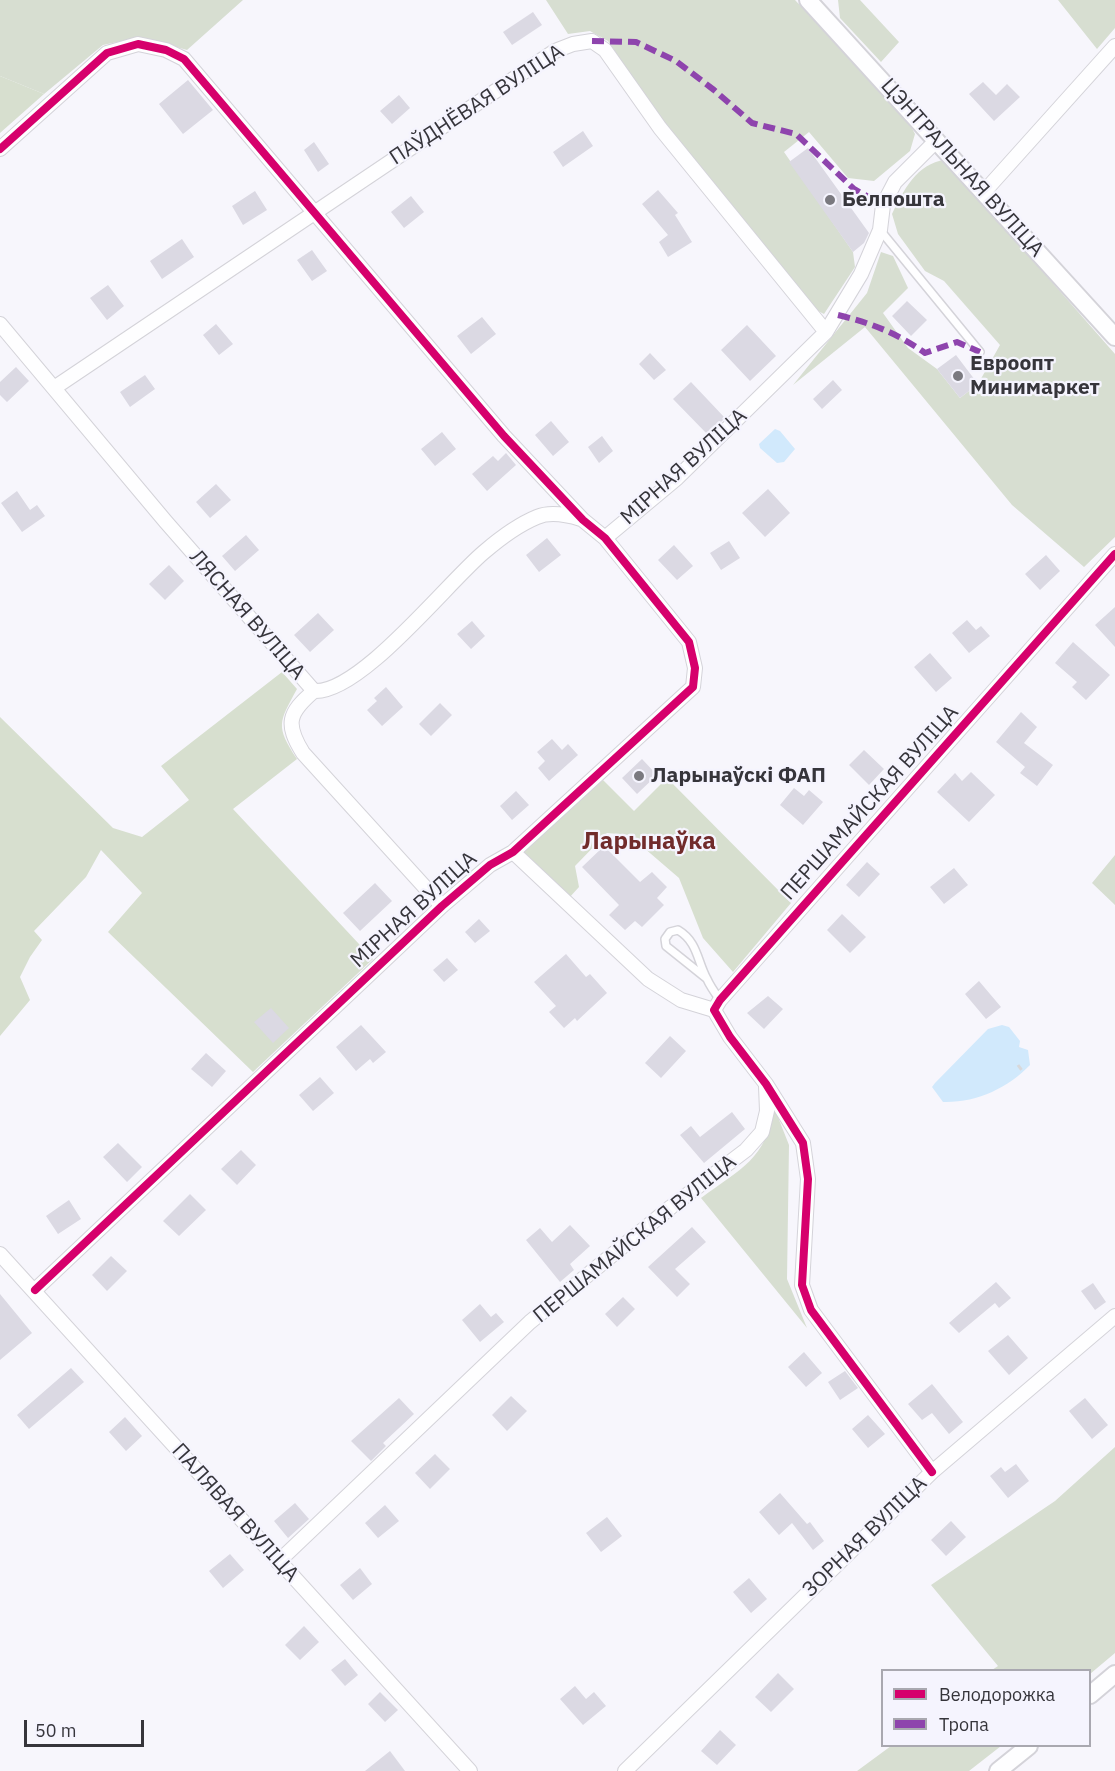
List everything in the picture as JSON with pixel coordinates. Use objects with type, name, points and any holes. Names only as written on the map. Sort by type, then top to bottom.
[{"type":"street","name":"ЦЭНТРАЛЬНАЯ ВУЛІЦА","points":[[808,0],[1115,338]]},
{"type":"street","name":"ПАЎДНЁВАЯ ВУЛІЦА","points":[[54,388],[555,51],[573,44],[592,41],[605,50],[660,128],[826,332]]},
{"type":"street","points":[[0,149],[107,53],[138,44],[166,50],[184,60],[316,212],[504,436],[583,520],[605,538]]},
{"type":"street","points":[[984,192],[1115,46]]},
{"type":"street","name":"МІРНАЯ ВУЛІЦА","points":[[35,1290],[442,906],[490,865],[513,852],[693,687],[695,668],[689,642],[605,538],[677,478],[826,332],[861,274],[880,230],[883,205],[895,182],[937,140]]},
{"type":"street","name":"ЛЯСНАЯ ВУЛІЦА","points":[[0,324],[166,522],[314,691],[301,702],[291,717],[292,735],[303,753],[442,906]]},
{"type":"street","points":[[314,691],[324,692],[338,687],[379,656],[484,551],[538,516],[564,514],[583,520]]},
{"type":"street","name":"ПЕРШАМАЙСКАЯ ВУЛІЦА","points":[[717,1005],[1115,554]]},
{"type":"street","points":[[513,852],[648,979],[681,1000],[717,1005],[730,1037],[766,1084],[803,1143],[808,1179],[802,1285],[811,1310],[932,1472]]},
{"type":"street","name":"ПЕРШАМАЙСКАЯ ВУЛІЦА","points":[[278,1562],[530,1322],[671,1207],[746,1150],[762,1132],[767,1111],[766,1084]]},
{"type":"street","name":"ПАЛЯВАЯ ВУЛІЦА","points":[[0,1254],[470,1771]]},
{"type":"street","name":"ЗОРНАЯ ВУЛІЦА","points":[[625,1771],[932,1472],[1115,1316]]},
{"type":"street","points":[[1091,1693],[1115,1674]]},
{"type":"street","points":[[998,1771],[1028,1747]]},
{"type":"lane","points":[[880,230],[980,352]]},
{"type":"lane","points":[[706,978],[666,946],[665,939],[670,933],[678,930],[686,935],[697,949],[717,1005]]},
{"type":"path","points":[[1018,1065],[1023,1072]]},
{"type":"shaded area","points":[[0,0],[243,0],[187,50],[141,37],[103,45],[44,94],[0,76]]},
{"type":"shaded area","points":[[546,0],[795,0],[907,119],[915,134],[910,151],[874,181],[848,178],[809,132],[784,152],[853,252],[855,267],[824,314],[814,309],[666,126],[608,41],[590,31],[568,34]]},
{"type":"shaded area","points":[[838,0],[860,0],[899,42],[881,62],[840,18]]},
{"type":"shaded area","points":[[1058,0],[1115,0],[1115,28],[1097,49]]},
{"type":"shaded area","points":[[945,160],[1115,354],[1115,537],[1084,567],[1012,505],[865,327],[793,385],[867,293],[881,252],[893,256],[908,288],[883,313],[908,348],[937,369],[960,398],[978,384],[1000,345],[944,281],[925,271],[898,234],[892,214],[906,188],[919,172],[926,166]]},
{"type":"shaded area","points":[[1115,855],[1115,905],[1092,883]]},
{"type":"shaded area","points":[[774,1107],[789,1145],[787,1279],[807,1328],[701,1198],[750,1161],[765,1139]]},
{"type":"shaded area","points":[[1115,1447],[1115,1653],[1091,1673],[1091,1669],[994,1669],[998,1666],[931,1585],[1055,1501]]},
{"type":"shaded area","points":[[890,1747],[1000,1747],[969,1771],[857,1771]]},
{"type":"green space","points":[[0,76],[44,94],[0,133]]},
{"type":"green space","points":[[282,672],[297,689],[286,709],[282,724],[285,739],[297,759],[233,809],[373,959],[253,1072],[108,932],[142,893],[101,850],[86,877],[34,931],[42,940],[20,977],[30,1000],[0,1036],[0,717],[113,828],[142,837],[189,800],[161,766]]},
{"type":"green space","points":[[667,778],[791,903],[733,972],[703,938],[679,878],[629,835],[607,833],[575,866],[579,887],[569,898],[522,851],[603,780],[634,811]]},
{"type":"water","points":[[775,429],[780,431],[795,449],[784,462],[777,463],[760,448],[759,444]]},
{"type":"water","points":[[1002,1025],[1009,1027],[1020,1041],[1019,1047],[1028,1050],[1030,1065],[1012,1081],[991,1092],[967,1100],[943,1102],[932,1087],[935,1083],[988,1029]]},
{"type":"building","points":[[533,12],[542,25],[512,45],[503,32]]},
{"type":"building","points":[[188,80],[213,110],[183,134],[159,104]]},
{"type":"building","points":[[983,82],[996,95],[1007,84],[1020,97],[994,121],[969,94]]},
{"type":"building","points":[[399,95],[410,108],[392,124],[380,111]]},
{"type":"building","points":[[583,131],[593,146],[563,167],[553,152]]},
{"type":"building","points":[[314,142],[329,164],[318,172],[304,150]]},
{"type":"building","name":"Белпошта","points":[[808,148],[869,233],[864,243],[853,252],[789,162]]},
{"type":"building","points":[[658,190],[678,213],[675,215],[692,242],[668,257],[659,242],[668,235],[642,204]]},
{"type":"building","points":[[255,191],[267,210],[243,225],[232,206]]},
{"type":"building","points":[[411,196],[424,212],[404,228],[391,212]]},
{"type":"building","points":[[182,239],[194,257],[162,279],[150,261]]},
{"type":"building","points":[[312,250],[327,271],[312,281],[297,260]]},
{"type":"building","points":[[108,285],[124,306],[107,320],[90,298]]},
{"type":"building","points":[[907,301],[927,320],[911,336],[892,316]]},
{"type":"building","points":[[482,317],[496,334],[471,354],[457,336]]},
{"type":"building","points":[[216,324],[233,344],[219,355],[203,335]]},
{"type":"building","points":[[747,325],[776,356],[750,381],[721,350]]},
{"type":"building","points":[[650,353],[666,370],[654,380],[639,364]]},
{"type":"building","name":"Евроопт Минимаркет","points":[[956,355],[978,384],[960,398],[937,369]]},
{"type":"building","points":[[16,367],[29,381],[7,402],[0,395],[0,382]]},
{"type":"building","points":[[145,375],[155,389],[130,407],[120,392]]},
{"type":"building","points":[[833,380],[842,390],[822,409],[813,399]]},
{"type":"building","points":[[691,382],[725,418],[708,435],[673,399]]},
{"type":"building","points":[[551,421],[569,442],[553,456],[535,435]]},
{"type":"building","points":[[442,432],[456,449],[435,466],[421,449]]},
{"type":"building","points":[[602,436],[613,451],[599,463],[588,447]]},
{"type":"building","points":[[506,453],[516,465],[487,491],[472,474],[493,456],[498,461]]},
{"type":"building","points":[[216,484],[231,500],[210,518],[196,502]]},
{"type":"building","points":[[768,489],[790,513],[765,537],[742,513]]},
{"type":"building","points":[[17,491],[30,510],[37,505],[45,516],[22,532],[1,503]]},
{"type":"building","points":[[246,535],[259,550],[235,571],[222,556]]},
{"type":"building","points":[[547,538],[561,555],[539,572],[526,555]]},
{"type":"building","points":[[729,541],[740,558],[721,570],[710,553]]},
{"type":"building","points":[[674,545],[693,566],[677,580],[658,560]]},
{"type":"building","points":[[1046,555],[1060,571],[1040,590],[1025,574]]},
{"type":"building","points":[[169,565],[184,581],[165,600],[149,584]]},
{"type":"building","points":[[1115,607],[1115,647],[1095,625]]},
{"type":"building","points":[[318,613],[334,630],[310,652],[294,635]]},
{"type":"building","points":[[967,620],[976,630],[981,626],[990,636],[969,653],[952,633]]},
{"type":"building","points":[[472,621],[485,636],[471,649],[457,634]]},
{"type":"building","points":[[1073,642],[1110,675],[1086,700],[1072,687],[1077,682],[1055,663]]},
{"type":"building","points":[[930,653],[952,678],[936,692],[914,667]]},
{"type":"building","points":[[386,687],[403,707],[382,726],[367,710],[377,701],[374,698]]},
{"type":"building","points":[[440,703],[452,715],[431,736],[419,724]]},
{"type":"building","points":[[1021,712],[1037,727],[1024,743],[1053,765],[1037,786],[1020,773],[1025,767],[996,742]]},
{"type":"building","points":[[552,739],[562,750],[568,744],[578,755],[549,781],[538,768],[545,761],[537,752]]},
{"type":"building","points":[[864,750],[884,769],[869,785],[849,765]]},
{"type":"building","name":"Ларынаўскі ФАП","points":[[642,759],[657,775],[637,794],[622,778]]},
{"type":"building","points":[[971,772],[995,795],[969,822],[937,792],[955,773],[962,781]]},
{"type":"building","points":[[794,788],[804,796],[809,790],[823,802],[803,825],[780,805]]},
{"type":"building","points":[[516,791],[529,805],[512,820],[500,806]]},
{"type":"building","points":[[604,846],[640,882],[652,872],[667,887],[657,898],[664,905],[642,927],[635,921],[625,930],[609,915],[619,905],[582,867]]},
{"type":"building","points":[[867,862],[880,874],[859,897],[846,885]]},
{"type":"building","points":[[954,868],[968,885],[944,904],[930,887]]},
{"type":"building","points":[[375,883],[392,901],[360,931],[343,913]]},
{"type":"building","points":[[842,914],[866,937],[850,953],[827,930]]},
{"type":"building","points":[[479,919],[490,931],[475,943],[465,932]]},
{"type":"building","points":[[566,954],[586,977],[590,974],[607,993],[577,1021],[575,1018],[564,1028],[549,1012],[556,1006],[534,982]]},
{"type":"building","points":[[447,958],[458,970],[444,982],[433,970]]},
{"type":"building","points":[[979,981],[1001,1007],[986,1019],[965,994]]},
{"type":"building","points":[[768,996],[783,1009],[764,1029],[747,1013]]},
{"type":"building","points":[[271,1008],[289,1028],[273,1043],[254,1022]]},
{"type":"building","points":[[361,1025],[386,1052],[373,1063],[370,1059],[356,1071],[336,1047]]},
{"type":"building","points":[[670,1036],[686,1051],[661,1078],[645,1063]]},
{"type":"building","points":[[206,1053],[226,1071],[212,1087],[191,1069]]},
{"type":"building","points":[[320,1077],[334,1093],[313,1111],[299,1095]]},
{"type":"building","points":[[732,1112],[745,1129],[704,1163],[680,1135],[691,1126],[700,1137]]},
{"type":"building","points":[[118,1143],[142,1167],[127,1182],[103,1157]]},
{"type":"building","points":[[241,1150],[256,1165],[237,1185],[221,1169]]},
{"type":"building","points":[[190,1194],[206,1210],[179,1236],[163,1221]]},
{"type":"building","points":[[69,1200],[81,1219],[58,1234],[46,1216]]},
{"type":"building","points":[[570,1225],[590,1246],[570,1264],[574,1270],[560,1282],[526,1240],[540,1228],[552,1242]]},
{"type":"building","points":[[692,1227],[706,1242],[675,1269],[690,1284],[677,1297],[648,1267]]},
{"type":"building","points":[[111,1256],[127,1271],[107,1291],[92,1275]]},
{"type":"building","points":[[996,1282],[1011,1298],[999,1308],[995,1303],[959,1333],[949,1323]]},
{"type":"building","points":[[1093,1283],[1106,1302],[1095,1310],[1081,1291]]},
{"type":"building","points":[[0,1294],[32,1333],[0,1360]]},
{"type":"building","points":[[623,1297],[635,1309],[617,1327],[605,1314]]},
{"type":"building","points":[[480,1304],[491,1317],[496,1313],[504,1322],[480,1342],[462,1320]]},
{"type":"building","points":[[1008,1335],[1028,1358],[1009,1375],[988,1351]]},
{"type":"building","points":[[804,1352],[822,1373],[806,1387],[788,1367]]},
{"type":"building","points":[[71,1368],[84,1382],[29,1429],[17,1415]]},
{"type":"building","points":[[845,1371],[858,1388],[840,1400],[828,1382]]},
{"type":"building","points":[[932,1384],[963,1422],[949,1434],[932,1413],[922,1420],[908,1404]]},
{"type":"building","points":[[511,1396],[527,1411],[507,1431],[492,1415]]},
{"type":"building","points":[[399,1398],[414,1414],[383,1443],[386,1446],[371,1461],[351,1441]]},
{"type":"building","points":[[1085,1398],[1108,1425],[1092,1439],[1069,1411]]},
{"type":"building","points":[[868,1415],[885,1434],[868,1448],[852,1429]]},
{"type":"building","points":[[125,1417],[142,1436],[126,1451],[109,1432]]},
{"type":"building","points":[[435,1454],[450,1469],[430,1489],[415,1473]]},
{"type":"building","points":[[1016,1464],[1029,1481],[1008,1498],[990,1476],[1001,1467],[1005,1472]]},
{"type":"building","points":[[780,1493],[807,1524],[810,1522],[824,1541],[813,1550],[792,1523],[779,1535],[759,1512]]},
{"type":"building","points":[[295,1503],[309,1519],[288,1538],[274,1521]]},
{"type":"building","points":[[385,1505],[399,1521],[378,1538],[365,1523]]},
{"type":"building","points":[[607,1517],[622,1536],[601,1552],[586,1533]]},
{"type":"building","points":[[951,1521],[966,1537],[946,1556],[931,1540]]},
{"type":"building","points":[[230,1554],[244,1570],[223,1588],[209,1571]]},
{"type":"building","points":[[360,1568],[372,1584],[353,1600],[340,1585]]},
{"type":"building","points":[[749,1578],[767,1599],[751,1613],[733,1592]]},
{"type":"building","points":[[304,1626],[319,1642],[300,1660],[285,1645]]},
{"type":"building","points":[[345,1659],[358,1675],[345,1686],[331,1670]]},
{"type":"building","points":[[778,1673],[794,1689],[771,1712],[755,1697]]},
{"type":"building","points":[[575,1686],[586,1699],[594,1692],[606,1706],[583,1725],[560,1699]]},
{"type":"building","points":[[380,1692],[398,1710],[385,1722],[368,1704]]},
{"type":"building","points":[[720,1730],[736,1745],[717,1765],[701,1751]]},
{"type":"building","points":[[390,1751],[405,1771],[365,1771]]},
{"type":"marked path","points":[[592,41],[636,42],[676,61],[752,123],[796,134],[854,189],[883,205]]},
{"type":"marked path","points":[[838,315],[883,330],[925,353],[957,342],[980,352]]},
{"type":"cycle path","points":[[0,149],[107,53],[138,44],[166,50],[184,59],[504,436],[583,520],[605,538],[689,642],[695,668],[693,687],[513,852],[490,865],[442,906],[35,1290]]},
{"type":"cycle path","points":[[932,1472],[811,1310],[802,1285],[808,1179],[803,1143],[766,1084],[730,1037],[714,1010],[720,1000],[1115,554]]},
{"type":"place","name":"Белпошта","points":[[830,200]]},
{"type":"place","name":"Евроопт Минимаркет","points":[[958,376]]},
{"type":"place","name":"Ларынаўскі ФАП","points":[[639,776]]},
{"type":"district","name":"Ларынаўка","points":[[649,842]]}]
